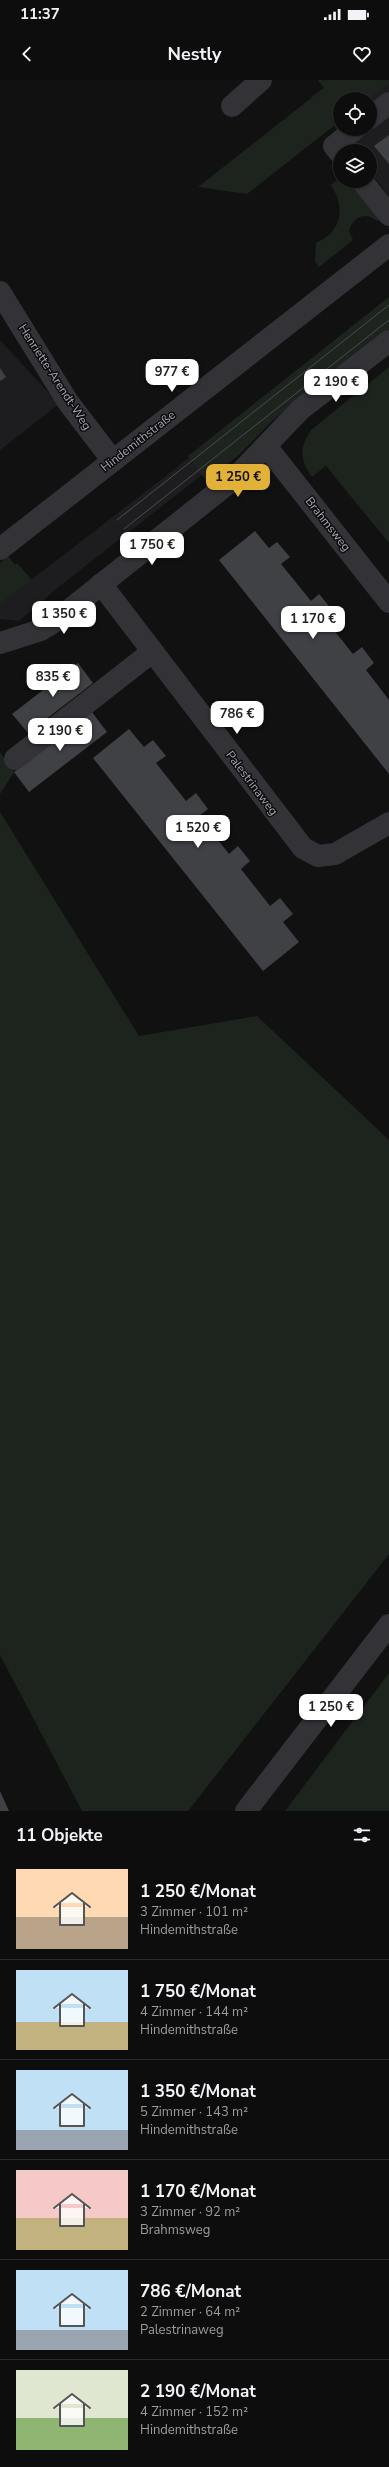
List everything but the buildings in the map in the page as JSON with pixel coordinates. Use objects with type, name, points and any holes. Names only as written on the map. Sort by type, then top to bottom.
[{"type":"street","points":[[232,106],[261,80]]},
{"type":"street","points":[[377,112],[389,103]]},
{"type":"street","points":[[336,144],[346,136]]},
{"type":"street","points":[[368,188],[389,215]]},
{"type":"street","name":"Hindemithstraße","points":[[0,549],[389,245]]},
{"type":"street","name":"Henriette-Arendt-Weg","points":[[0,292],[68,402],[113,461]]},
{"type":"street","points":[[2,641],[41,630],[101,584],[235,478],[301,409],[389,341]]},
{"type":"street","name":"Brahmsweg","points":[[266,446],[389,602]]},
{"type":"street","name":"Palestrinaweg","points":[[101,584],[303,848],[318,856],[335,854],[389,823]]},
{"type":"street","points":[[15,759],[152,652]]},
{"type":"street","points":[[246,1811],[389,1625]]},
{"type":"shaded area","points":[[318,80],[389,80],[389,196],[377,181],[377,144],[348,144],[341,136],[377,136],[377,92],[333,92],[333,125],[311,97],[324,88]]},
{"type":"shaded area","points":[[318,80],[389,80],[389,83],[377,92],[333,92],[333,126],[247,194],[198,187],[324,88]]},
{"type":"shaded area","points":[[333,183],[333,188],[355,188],[381,218],[377,221],[368,216],[356,219],[349,231],[353,240],[319,267],[315,261],[316,243],[325,238],[331,232],[336,226],[339,218],[339,202],[331,185]]},
{"type":"shaded area","points":[[389,297],[389,329],[61,585],[19,621],[0,619],[0,604],[176,468]]},
{"type":"shaded area","points":[[389,297],[389,329],[272,421],[241,453],[207,482],[188,456]]},
{"type":"shaded area","points":[[0,340],[59,404],[0,450]]},
{"type":"shaded area","points":[[389,367],[389,543],[326,466],[312,477],[305,465],[302,454],[304,443],[311,430]]},
{"type":"shaded area","points":[[8,556],[15,565],[17,563],[32,580],[0,604],[0,563]]},
{"type":"shaded area","points":[[0,752],[14,772],[0,794]]},
{"type":"shaded area","points":[[0,812],[139,1036],[257,1016],[389,1140],[389,1554],[188,1811],[82,1811],[0,1655]]},
{"type":"shaded area","points":[[389,1673],[389,1811],[285,1811]]},
{"type":"tram line","points":[[117,520],[389,305]]},
{"type":"tram line","points":[[124,529],[389,320]]}]
